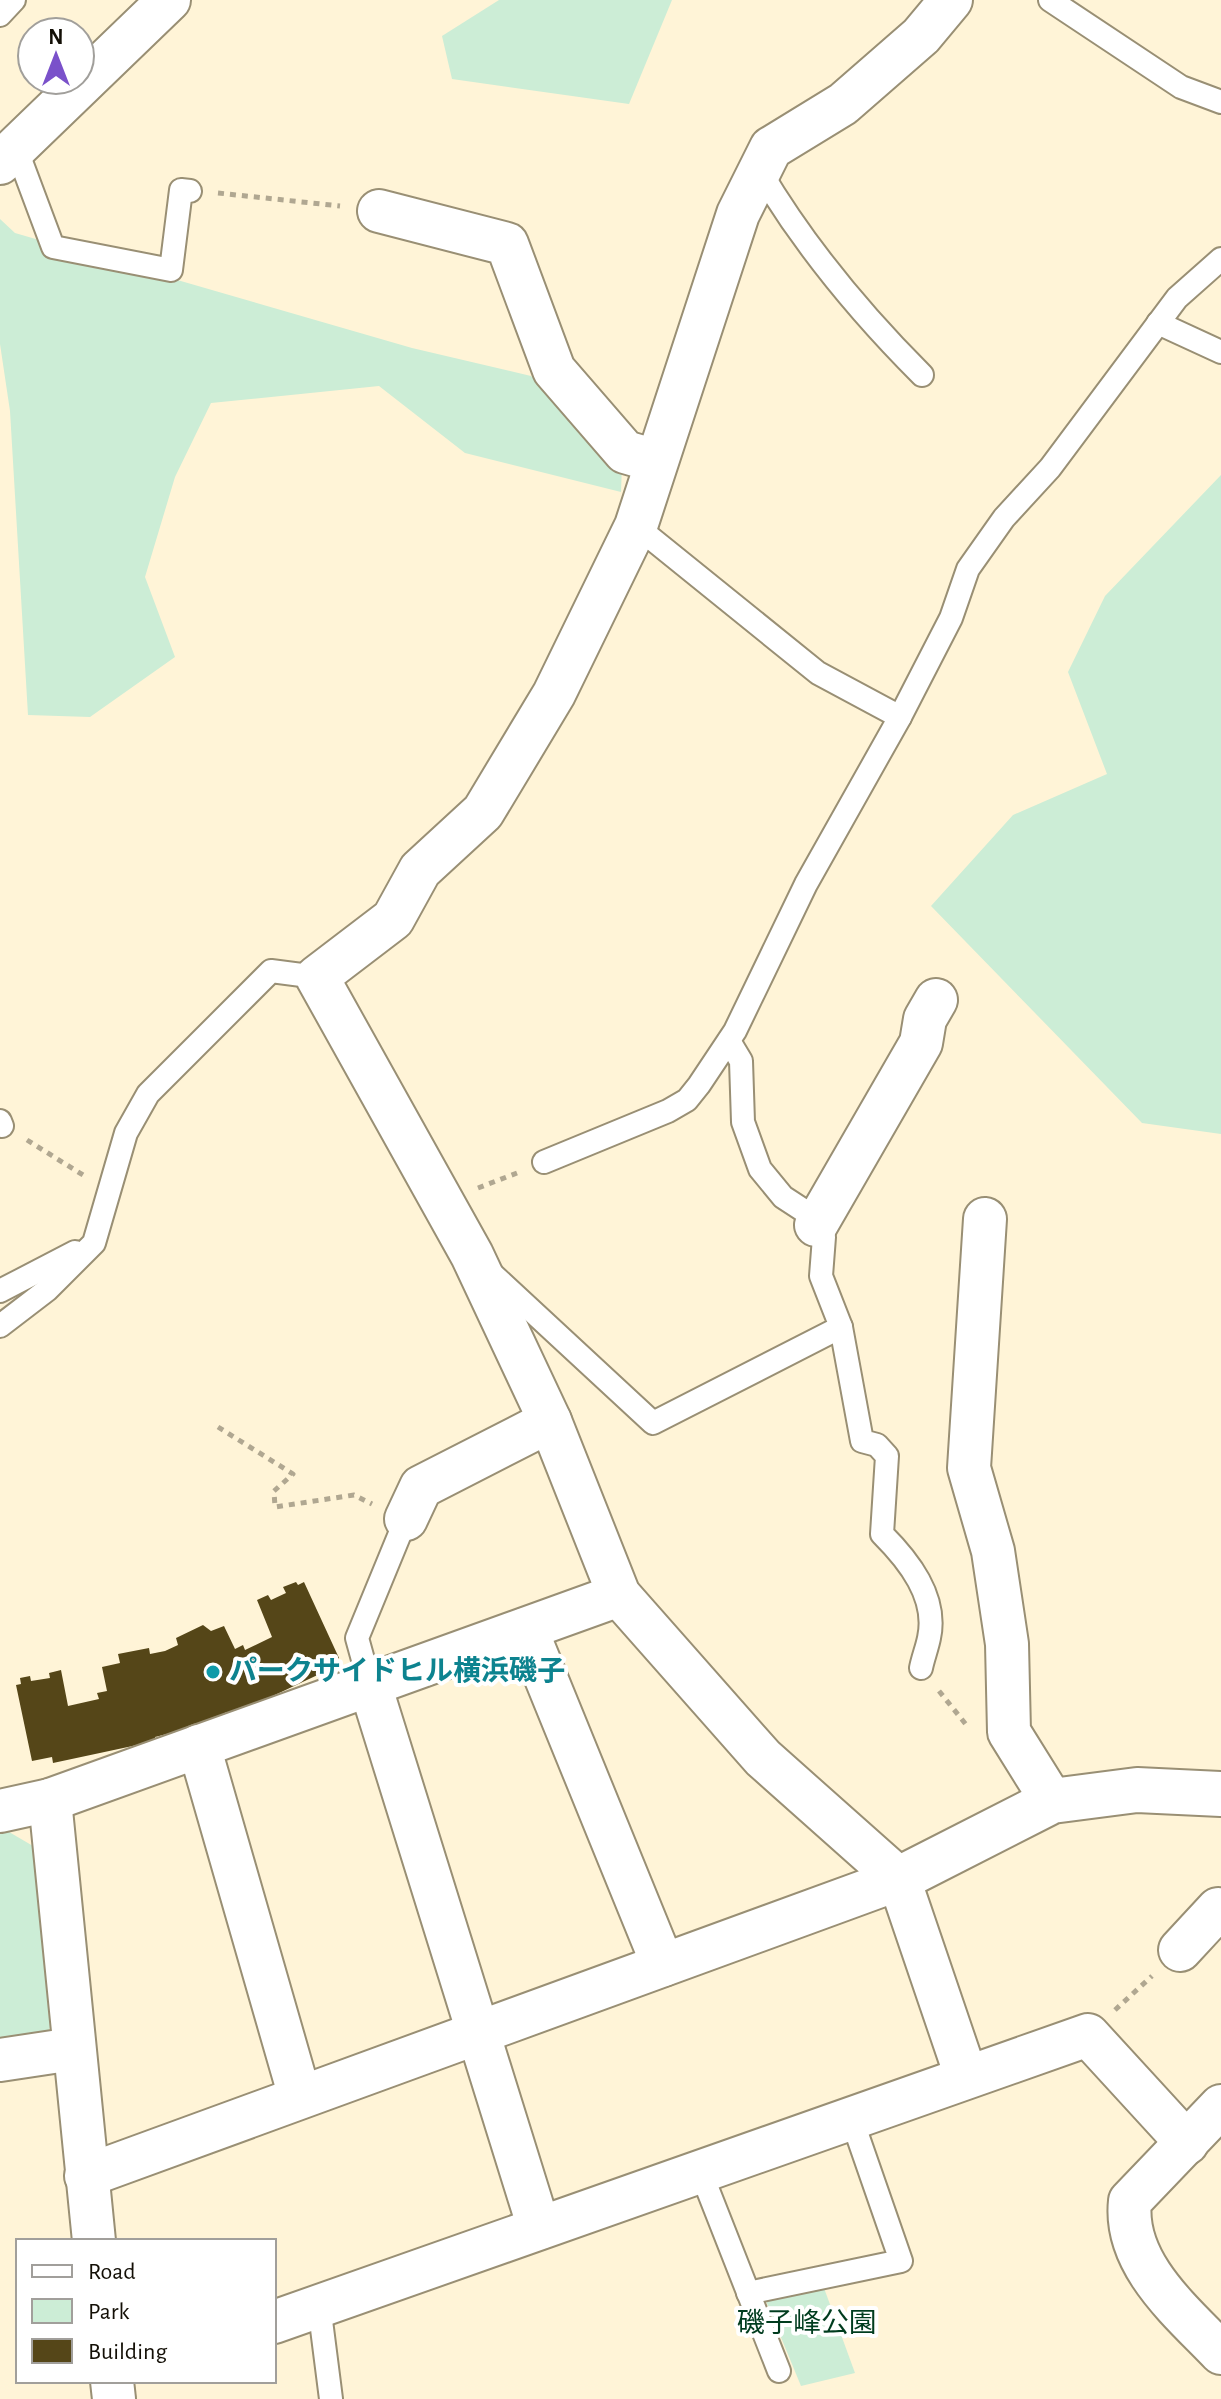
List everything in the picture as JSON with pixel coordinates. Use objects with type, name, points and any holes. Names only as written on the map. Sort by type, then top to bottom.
[{"type":"street","points":[[8,155],[169,0]]},
{"type":"street","points":[[951,0],[921,36],[843,104],[771,148],[738,214],[636,526],[554,694],[483,812],[420,870],[393,919],[317,977],[472,1255],[550,1421],[619,1595],[763,1758],[899,1879],[966,2076]]},
{"type":"street","points":[[379,211],[507,244],[554,370],[625,452],[656,461]]},
{"type":"street","points":[[816,1225],[921,1043],[925,1019],[936,1000]]},
{"type":"street","points":[[985,1219],[969,1468],[993,1551],[1007,1644],[1009,1732],[1052,1801]]},
{"type":"street","points":[[406,1519],[421,1487],[550,1421]]},
{"type":"street","points":[[0,1811],[50,1800],[619,1595]]},
{"type":"street","points":[[526,1629],[663,1965]]},
{"type":"street","points":[[370,1685],[539,2228]]},
{"type":"street","points":[[199,1746],[300,2097]]},
{"type":"street","points":[[86,2176],[899,1879],[1052,1801],[1137,1790],[1221,1794]]},
{"type":"street","points":[[50,1800],[94,2239]]},
{"type":"street","points":[[1180,1950],[1218,1909],[1221,1911]]},
{"type":"street","points":[[276,2321],[1088,2035],[1187,2143]]},
{"type":"street","points":[[0,2060],[73,2049]]},
{"type":"street","points":[[1221,2106],[1130,2201],[1128,2219],[1152,2280],[1221,2353]]},
{"type":"lane","points":[[0,15],[14,0]]},
{"type":"lane","points":[[1050,0],[1181,87],[1221,102]]},
{"type":"lane","points":[[8,155],[53,247],[171,270],[181,190],[190,191]]},
{"type":"lane","points":[[760,171],[786,214],[862,315],[922,375]]},
{"type":"lane","points":[[544,1162],[687,1100],[729,1041],[806,884],[900,717],[951,618],[968,569],[1004,518],[1050,468],[1177,298],[1221,259]]},
{"type":"lane","points":[[1158,323],[1221,352]]},
{"type":"lane","points":[[636,526],[818,673],[900,717]]},
{"type":"lane","points":[[0,1326],[47,1290],[94,1243],[112,1192],[126,1133],[148,1094],[271,971],[317,977]]},
{"type":"lane","points":[[729,1041],[741,1061],[743,1122],[760,1169],[783,1197],[806,1212],[824,1237],[821,1276],[841,1327],[862,1441],[877,1445],[887,1456],[882,1534],[905,1557],[924,1591],[930,1614],[930,1636],[921,1668]]},
{"type":"lane","points":[[0,1291],[94,1243]]},
{"type":"lane","points":[[472,1255],[653,1423],[841,1327]]},
{"type":"lane","points":[[370,1685],[357,1638],[406,1519]]},
{"type":"lane","points":[[748,2293],[901,2261],[851,2117]]},
{"type":"lane","points":[[700,2170],[779,2371]]},
{"type":"lane","points":[[319,2305],[331,2399]]},
{"type":"path","points":[[190,191],[379,211]]},
{"type":"path","points":[[1,1124],[112,1192]]},
{"type":"path","points":[[442,1201],[544,1162]]},
{"type":"path","points":[[218,1427],[293,1474],[274,1491],[275,1507],[354,1495],[406,1519]]},
{"type":"path","points":[[1088,2035],[1180,1950]]},
{"type":"green space","points":[[499,0],[672,0],[629,104],[452,79],[442,36]]},
{"type":"green space","points":[[0,219],[15,233],[412,348],[531,376],[622,465],[621,492],[465,453],[379,386],[211,403],[175,477],[145,577],[175,657],[90,717],[28,715],[10,411],[0,344]]},
{"type":"green space","points":[[1221,475],[1221,1134],[1142,1123],[931,906],[1013,815],[1107,774],[1068,672],[1105,596]]},
{"type":"green space","points":[[4,1829],[33,1846],[50,2028],[39,2043],[0,2048],[0,1830]]},
{"type":"green space","name":"磯子峰公園","points":[[824,2288],[855,2373],[801,2386],[766,2301]]},
{"type":"building","name":"パークサイドヒル横浜磯子","points":[[296,1582],[298,1585],[304,1582],[339,1658],[321,1666],[324,1672],[230,1716],[227,1712],[195,1727],[155,1737],[156,1741],[53,1763],[52,1757],[32,1761],[16,1685],[21,1684],[20,1678],[30,1676],[31,1681],[50,1678],[49,1673],[61,1670],[68,1706],[99,1699],[97,1693],[107,1691],[102,1667],[120,1663],[118,1654],[149,1648],[150,1654],[165,1651],[178,1645],[176,1638],[203,1625],[211,1631],[224,1626],[235,1649],[243,1645],[245,1650],[272,1637],[257,1600],[268,1595],[271,1600],[286,1593],[283,1587]]},
{"type":"place","name":"パークサイドヒル横浜磯子","points":[[213,1672]]}]
